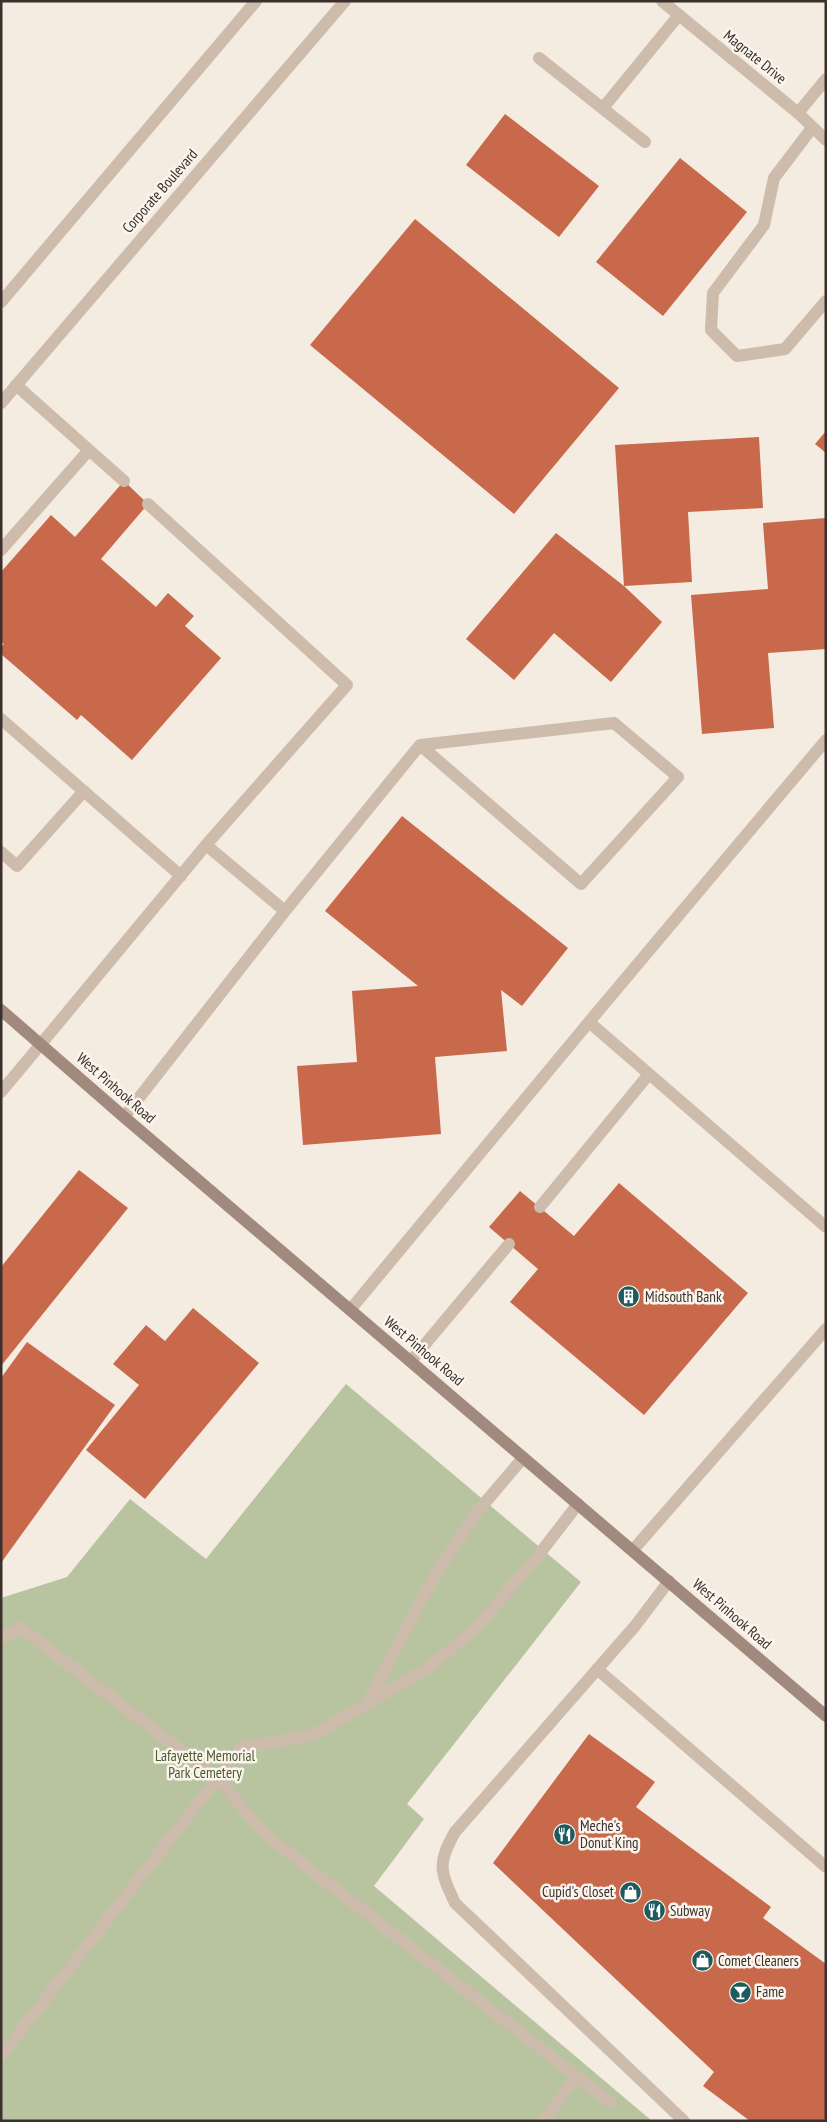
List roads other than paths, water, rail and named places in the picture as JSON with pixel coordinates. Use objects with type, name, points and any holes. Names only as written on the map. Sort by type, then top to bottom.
[{"type":"main road","name":"West Pinhook Road","points":[[1,1010],[826,1716]]},
{"type":"street","points":[[1,302],[256,1]]},
{"type":"street","name":"Corporate Boulevard","points":[[1,403],[345,1]]},
{"type":"street","name":"Magnate Drive","points":[[662,1],[798,113],[826,140]]},
{"type":"street","points":[[603,108],[679,15]]},
{"type":"street","points":[[539,58],[645,142]]},
{"type":"street","points":[[798,113],[826,79]]},
{"type":"street","points":[[812,128],[774,178],[764,225],[713,293],[710,330],[737,356],[785,349],[826,301]]},
{"type":"street","points":[[16,385],[124,481]]},
{"type":"street","points":[[1,550],[89,450]]},
{"type":"street","points":[[1,1092],[206,845],[347,685],[148,504]]},
{"type":"street","points":[[1,719],[181,876]]},
{"type":"street","points":[[124,1117],[285,911],[420,745],[614,724],[678,777],[581,884],[420,745]]},
{"type":"street","points":[[350,1310],[826,740]]},
{"type":"street","points":[[1,852],[17,866],[84,791]]},
{"type":"street","points":[[206,845],[285,911]]},
{"type":"street","points":[[589,1022],[826,1227]]},
{"type":"street","points":[[540,1207],[649,1074]]},
{"type":"street","points":[[411,1361],[509,1244]]},
{"type":"street","points":[[633,1550],[826,1329]]},
{"type":"street","points":[[367,1703],[436,1573],[477,1512],[523,1458]]},
{"type":"street","points":[[1,2056],[242,1748],[313,1735],[428,1668],[475,1629],[537,1557],[578,1504]]},
{"type":"street","points":[[669,1581],[635,1626],[455,1832],[444,1852],[442,1877],[455,1903],[684,2121]]},
{"type":"street","points":[[1,1638],[21,1628],[218,1779],[266,1835],[611,2103]]},
{"type":"street","points":[[597,1669],[826,1867]]},
{"type":"street","points":[[543,2121],[576,2076]]},
{"type":"place","name":"Midsouth Bank","points":[[629,1297]]},
{"type":"place","name":"Meche's Donut King","points":[[564,1835]]},
{"type":"place","name":"Cupid's Closet","points":[[630,1892]]},
{"type":"place","name":"Subway","points":[[654,1911]]},
{"type":"place","name":"Comet Cleaners","points":[[702,1961]]},
{"type":"place","name":"Fame","points":[[740,1992]]},
{"type":"park label","name":"Lafayette Memorial Park Cemetery","points":[[205,1764]]}]
